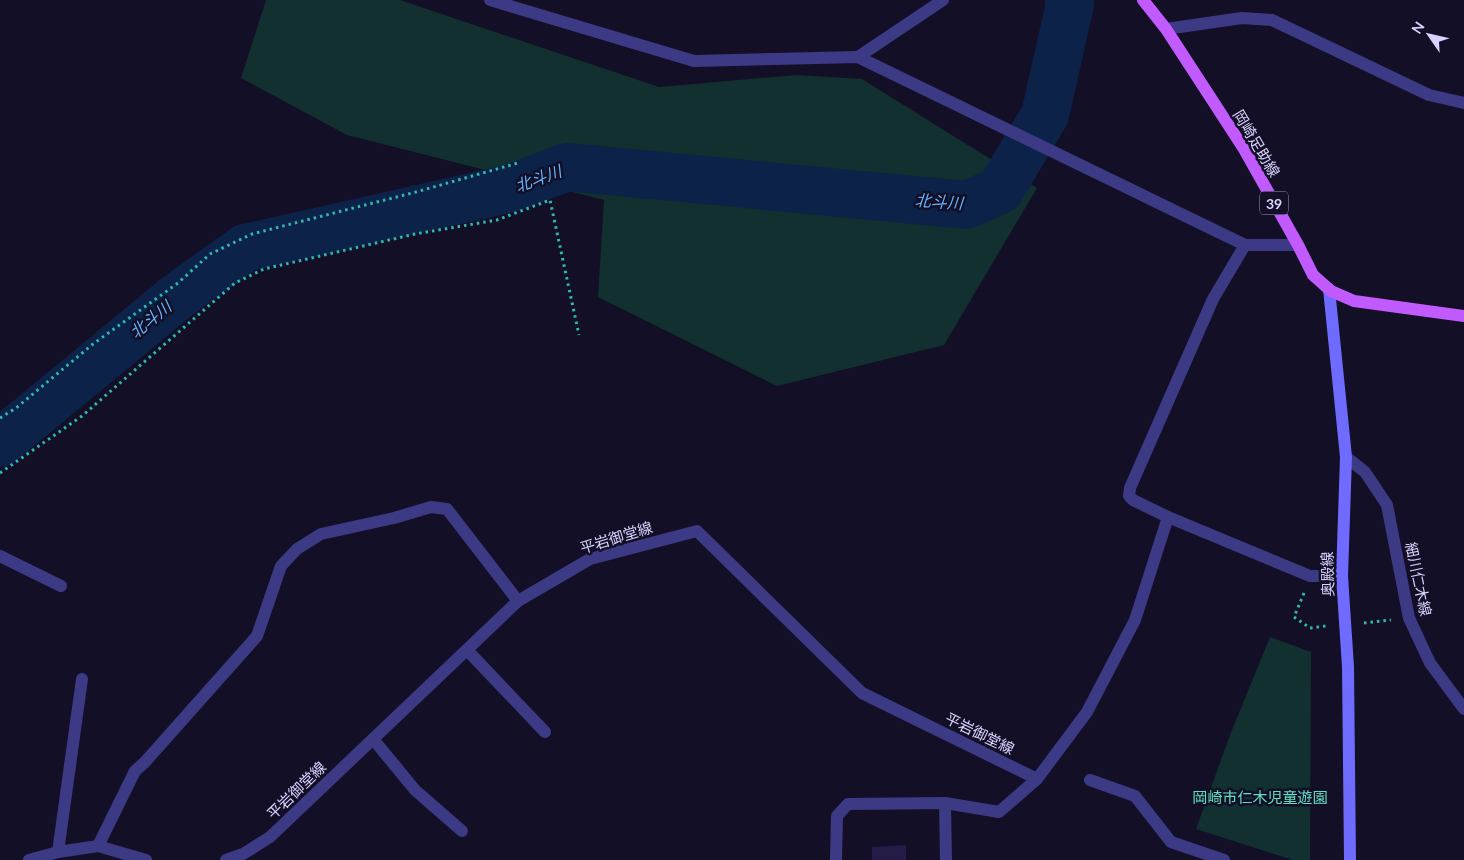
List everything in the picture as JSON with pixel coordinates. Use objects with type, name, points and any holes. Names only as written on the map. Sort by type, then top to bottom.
[{"type":"main road","name":"岡崎足助線","points":[[1143,0],[1166,29],[1244,149],[1298,245],[1312,274],[1329,289],[1354,300],[1464,316]]},
{"type":"street","points":[[490,0],[694,61],[858,57],[1245,245],[1298,245]]},
{"type":"street","points":[[858,57],[942,0]]},
{"type":"street","points":[[1166,29],[1242,18],[1272,20],[1429,95],[1464,103]]},
{"type":"street","points":[[1245,245],[1213,299],[1130,488],[1129,496],[1133,500],[1168,517],[1310,576],[1342,576]]},
{"type":"street","name":"奥殿線","points":[[1329,289],[1346,457],[1342,576],[1348,667],[1350,860]]},
{"type":"street","name":"細川仁木線","points":[[1346,457],[1365,472],[1387,505],[1409,618],[1430,663],[1464,709]]},
{"type":"street","points":[[98,846],[135,771],[152,756],[257,636],[281,566],[297,549],[321,534],[394,518],[431,507],[447,509],[518,601]]},
{"type":"street","points":[[836,860],[837,816],[848,804],[945,803],[999,812],[1037,779],[1088,712],[1135,620],[1168,517]]},
{"type":"street","name":"平岩御堂線","points":[[226,860],[243,854],[270,837],[518,601],[590,559],[697,531],[862,693],[1037,779]]},
{"type":"street","points":[[0,556],[61,586]]},
{"type":"street","points":[[466,650],[545,732]]},
{"type":"street","points":[[58,852],[82,679]]},
{"type":"street","points":[[373,739],[415,790],[462,831]]},
{"type":"street","points":[[1090,780],[1135,796],[1171,842],[1224,860]]},
{"type":"street","points":[[945,803],[946,860]]},
{"type":"street","points":[[29,860],[58,852],[98,846],[146,860]]},
{"type":"path","points":[[0,418],[16,408],[94,344],[178,283],[210,254],[252,234],[416,192],[518,163]]},
{"type":"path","points":[[0,474],[82,416],[235,283],[264,269],[415,234],[497,220],[550,200],[579,335]]},
{"type":"green space","points":[[266,0],[400,0],[659,87],[797,75],[862,79],[1037,188],[944,345],[777,386],[598,297],[604,200],[347,135],[241,78]]},
{"type":"green space","name":"岡崎市仁木児童遊園","points":[[1270,637],[1311,652],[1310,860],[1293,860],[1196,829],[1230,735]]},
{"type":"building","points":[[906,845],[906,860],[872,860],[872,847]]},
{"type":"waterway","name":"北斗川","points":[[0,443],[178,296],[245,248],[512,188],[567,167],[967,205],[1000,190],[1045,115],[1070,4],[1069,0]]}]
